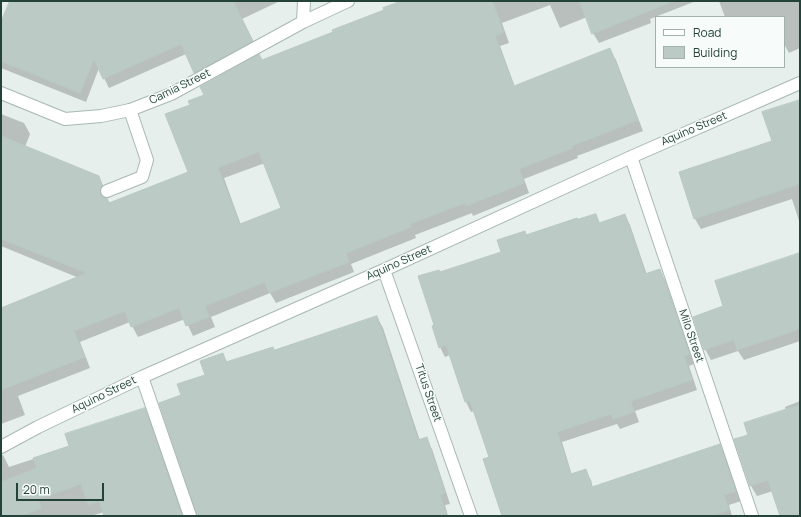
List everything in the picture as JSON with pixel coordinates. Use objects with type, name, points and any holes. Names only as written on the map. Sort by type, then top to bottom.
[{"type":"street","points":[[302,22],[304,1]]},
{"type":"street","name":"Camia Street","points":[[1,93],[65,119],[101,116],[130,110],[171,94],[302,22],[348,1]]},
{"type":"street","name":"Aquino Street","points":[[1,447],[38,427],[142,376],[384,270],[631,157],[800,83]]},
{"type":"street","points":[[107,191],[142,176],[147,160],[130,110]]},
{"type":"street","name":"Milo Street","points":[[631,157],[752,516]]},
{"type":"street","name":"Titus Street","points":[[384,270],[471,516]]},
{"type":"street","points":[[142,376],[190,516]]},
{"type":"building","points":[[10,1],[233,1],[253,41],[194,73],[181,44],[103,79],[94,59],[80,93],[1,61],[1,22]]},
{"type":"building","points":[[402,1],[492,1],[504,32],[495,36],[514,86],[610,48],[638,120],[519,169],[524,183],[466,206],[465,203],[410,224],[411,227],[346,253],[349,262],[269,293],[265,282],[205,306],[209,317],[186,326],[179,308],[131,327],[125,311],[74,331],[85,357],[1,390],[1,308],[87,273],[1,239],[1,136],[99,176],[102,185],[100,193],[103,197],[107,198],[109,203],[188,172],[165,114],[190,105],[188,101],[204,95],[200,87],[259,54],[262,60],[333,32],[332,30],[384,10],[383,8]],"holes":[[[259,152],[281,208],[240,224],[218,168]]]},
{"type":"building","points":[[580,1],[670,1],[671,2],[592,34]]},
{"type":"building","points":[[800,100],[800,184],[694,219],[679,172],[772,141],[762,112]]},
{"type":"building","points":[[596,214],[599,223],[625,214],[645,274],[660,269],[690,354],[684,356],[692,380],[631,401],[634,412],[613,419],[611,414],[557,432],[571,474],[586,469],[592,487],[720,444],[736,491],[724,495],[729,510],[710,516],[502,516],[483,459],[489,457],[470,401],[465,402],[446,345],[439,348],[432,326],[434,325],[418,276],[439,270],[440,272],[501,252],[497,240],[525,231],[526,235],[577,218]]},
{"type":"building","points":[[800,253],[800,329],[737,350],[734,340],[704,350],[693,317],[723,306],[715,281]]},
{"type":"building","points":[[377,316],[418,440],[427,437],[445,493],[440,495],[447,516],[197,516],[159,403],[181,395],[177,384],[205,375],[200,361],[223,353],[226,362],[273,347],[274,350]]},
{"type":"building","points":[[800,405],[800,516],[780,516],[768,480],[750,486],[734,439],[748,435],[744,423]]},
{"type":"building","points":[[145,408],[182,516],[104,516],[99,501],[88,505],[81,484],[38,499],[41,508],[21,516],[1,516],[1,482],[37,468],[33,458],[69,446],[65,434]]}]
